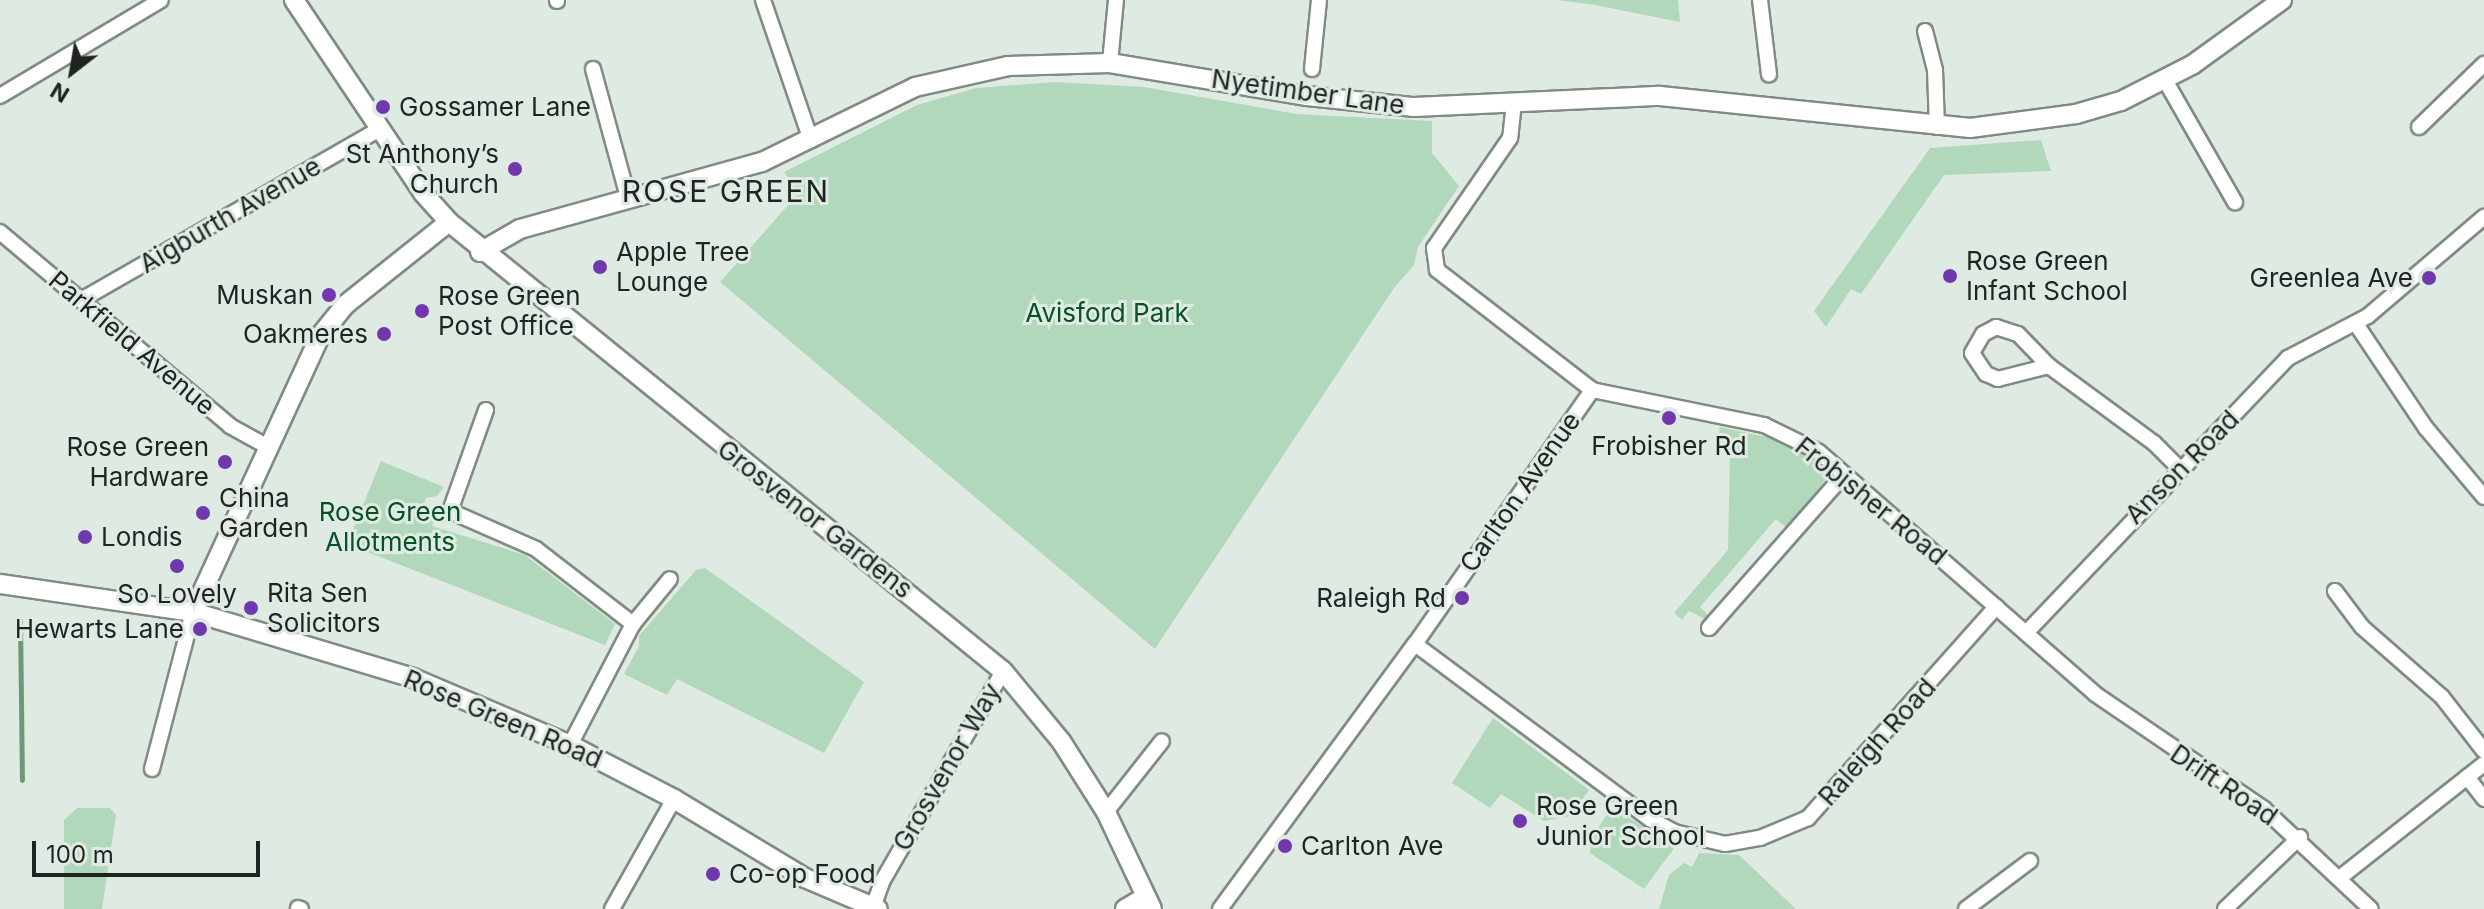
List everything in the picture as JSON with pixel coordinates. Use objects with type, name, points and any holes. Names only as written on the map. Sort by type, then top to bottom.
[{"type":"street","points":[[0,96],[161,0]]},
{"type":"street","points":[[294,0],[379,129]]},
{"type":"street","points":[[763,0],[811,140]]},
{"type":"street","points":[[1110,63],[1116,0]]},
{"type":"street","points":[[1312,69],[1319,0]]},
{"type":"street","points":[[1760,0],[1769,74]]},
{"type":"street","name":"Nyetimber Lane","points":[[480,252],[520,229],[762,162],[811,140],[870,106],[964,73],[1047,62],[1110,63],[1363,103],[1414,107],[1660,96],[1937,127],[2017,124],[2076,114],[2165,80],[2282,0]]},
{"type":"street","points":[[1925,31],[1935,70],[1937,127]]},
{"type":"street","points":[[2419,127],[2484,64]]},
{"type":"street","points":[[593,69],[628,197]]},
{"type":"street","points":[[2165,80],[2235,202]]},
{"type":"street","name":"Carlton Avenue","points":[[1220,909],[1415,644],[1592,390],[1433,262],[1434,248],[1510,138],[1514,102]]},
{"type":"street","name":"Grosvenor Gardens","points":[[379,129],[423,193],[480,252],[1003,671],[1061,741],[1106,812],[1148,903]]},
{"type":"street","name":"Aigburth Avenue","points":[[81,300],[379,129]]},
{"type":"street","name":"Anson Road","points":[[2026,633],[2288,358],[2356,324],[2484,217]]},
{"type":"street","points":[[152,769],[193,612],[268,447],[331,320],[449,222]]},
{"type":"street","name":"Parkfield Avenue","points":[[0,232],[230,426],[268,447]]},
{"type":"street","points":[[2356,324],[2426,428],[2484,497]]},
{"type":"street","points":[[2049,366],[1998,379],[1976,364],[1972,353],[1983,334],[2007,328],[2049,366],[2154,443],[2180,469]]},
{"type":"street","name":"Frobisher Road","points":[[1592,390],[1778,429],[1812,447],[2068,670]]},
{"type":"street","points":[[486,410],[450,511],[536,549],[633,624]]},
{"type":"street","points":[[1709,628],[1844,475]]},
{"type":"street","points":[[570,745],[633,624],[670,579]]},
{"type":"street","name":"Rose Green Road","points":[[0,584],[193,612],[413,678],[570,745],[674,799],[805,878],[875,908]]},
{"type":"street","points":[[2335,591],[2362,627],[2442,697],[2484,751]]},
{"type":"street","name":"Raleigh Road","points":[[1415,644],[1650,819],[1674,832],[1725,844],[1760,838],[1808,818],[1996,607]]},
{"type":"street","name":"Drift Road","points":[[2068,670],[2130,721],[2300,837],[2342,876],[2371,909]]},
{"type":"street","name":"Grosvenor Way","points":[[875,908],[883,880],[1003,671]]},
{"type":"street","points":[[1106,812],[1162,741]]},
{"type":"street","points":[[2342,876],[2484,764]]},
{"type":"street","points":[[2467,777],[2484,799]]},
{"type":"street","points":[[612,909],[674,799]]},
{"type":"street","points":[[2225,909],[2300,837]]},
{"type":"street","points":[[1966,909],[2030,861]]},
{"type":"street","points":[[1125,909],[1148,903]]},
{"type":"green space","points":[[1557,0],[1678,0],[1680,22],[1595,5]]},
{"type":"green space","name":"Avisford Park","points":[[1055,82],[1144,87],[1297,114],[1432,121],[1432,153],[1459,186],[1418,247],[1414,265],[1394,288],[1155,649],[720,282],[798,194],[784,172],[917,105],[976,88]]},
{"type":"green space","points":[[2041,140],[2051,171],[1944,175],[1861,294],[1851,289],[1826,327],[1814,311],[1930,148]]},
{"type":"green space","points":[[1720,427],[1780,440],[1812,458],[1827,478],[1788,529],[1776,519],[1700,607],[1708,615],[1705,619],[1689,611],[1682,620],[1674,613],[1728,550],[1730,450],[1718,437]]},
{"type":"green space","name":"Rose Green Allotments","points":[[381,461],[444,487],[437,496],[426,498],[420,515],[434,521],[432,526],[525,555],[615,624],[605,645],[347,544]]},
{"type":"green space","points":[[705,568],[864,682],[824,753],[677,679],[667,695],[624,674],[639,646],[639,636],[696,570]]},
{"type":"green space","points":[[1493,718],[1589,790],[1571,816],[1544,821],[1501,794],[1490,808],[1452,783]]},
{"type":"green space","points":[[1612,807],[1675,847],[1644,889],[1590,853],[1592,837]]},
{"type":"green space","points":[[77,808],[110,808],[116,815],[102,909],[64,909],[64,820]]},
{"type":"green space","points":[[1699,853],[1739,855],[1796,909],[1659,909],[1669,875],[1684,863],[1692,867]]},
{"type":"waterway","points":[[20,620],[22,780]]},
{"type":"place","name":"Gossamer Lane","points":[[383,107]]},
{"type":"place","name":"St Anthony’s Church","points":[[515,169]]},
{"type":"place","name":"Apple Tree Lounge","points":[[600,267]]},
{"type":"place","name":"Rose Green Infant School","points":[[1950,276]]},
{"type":"place","name":"Greenlea Ave","points":[[2429,278]]},
{"type":"place","name":"Muskan","points":[[329,295]]},
{"type":"place","name":"Rose Green Post Office","points":[[422,311]]},
{"type":"place","name":"Oakmeres","points":[[384,334]]},
{"type":"place","name":"Frobisher Rd","points":[[1669,418]]},
{"type":"place","name":"Rose Green Hardware","points":[[225,462]]},
{"type":"place","name":"China Garden","points":[[203,513]]},
{"type":"place","name":"Londis","points":[[85,537]]},
{"type":"place","name":"So Lovely","points":[[177,566]]},
{"type":"place","name":"Raleigh Rd","points":[[1462,598]]},
{"type":"place","name":"Rita Sen Solicitors","points":[[251,608]]},
{"type":"place","name":"Hewarts Lane","points":[[200,629]]},
{"type":"place","name":"Rose Green Junior School","points":[[1520,821]]},
{"type":"place","name":"Carlton Ave","points":[[1285,846]]},
{"type":"place","name":"Co-op Food","points":[[713,874]]},
{"type":"district","name":"ROSE GREEN","points":[[726,191]]}]
